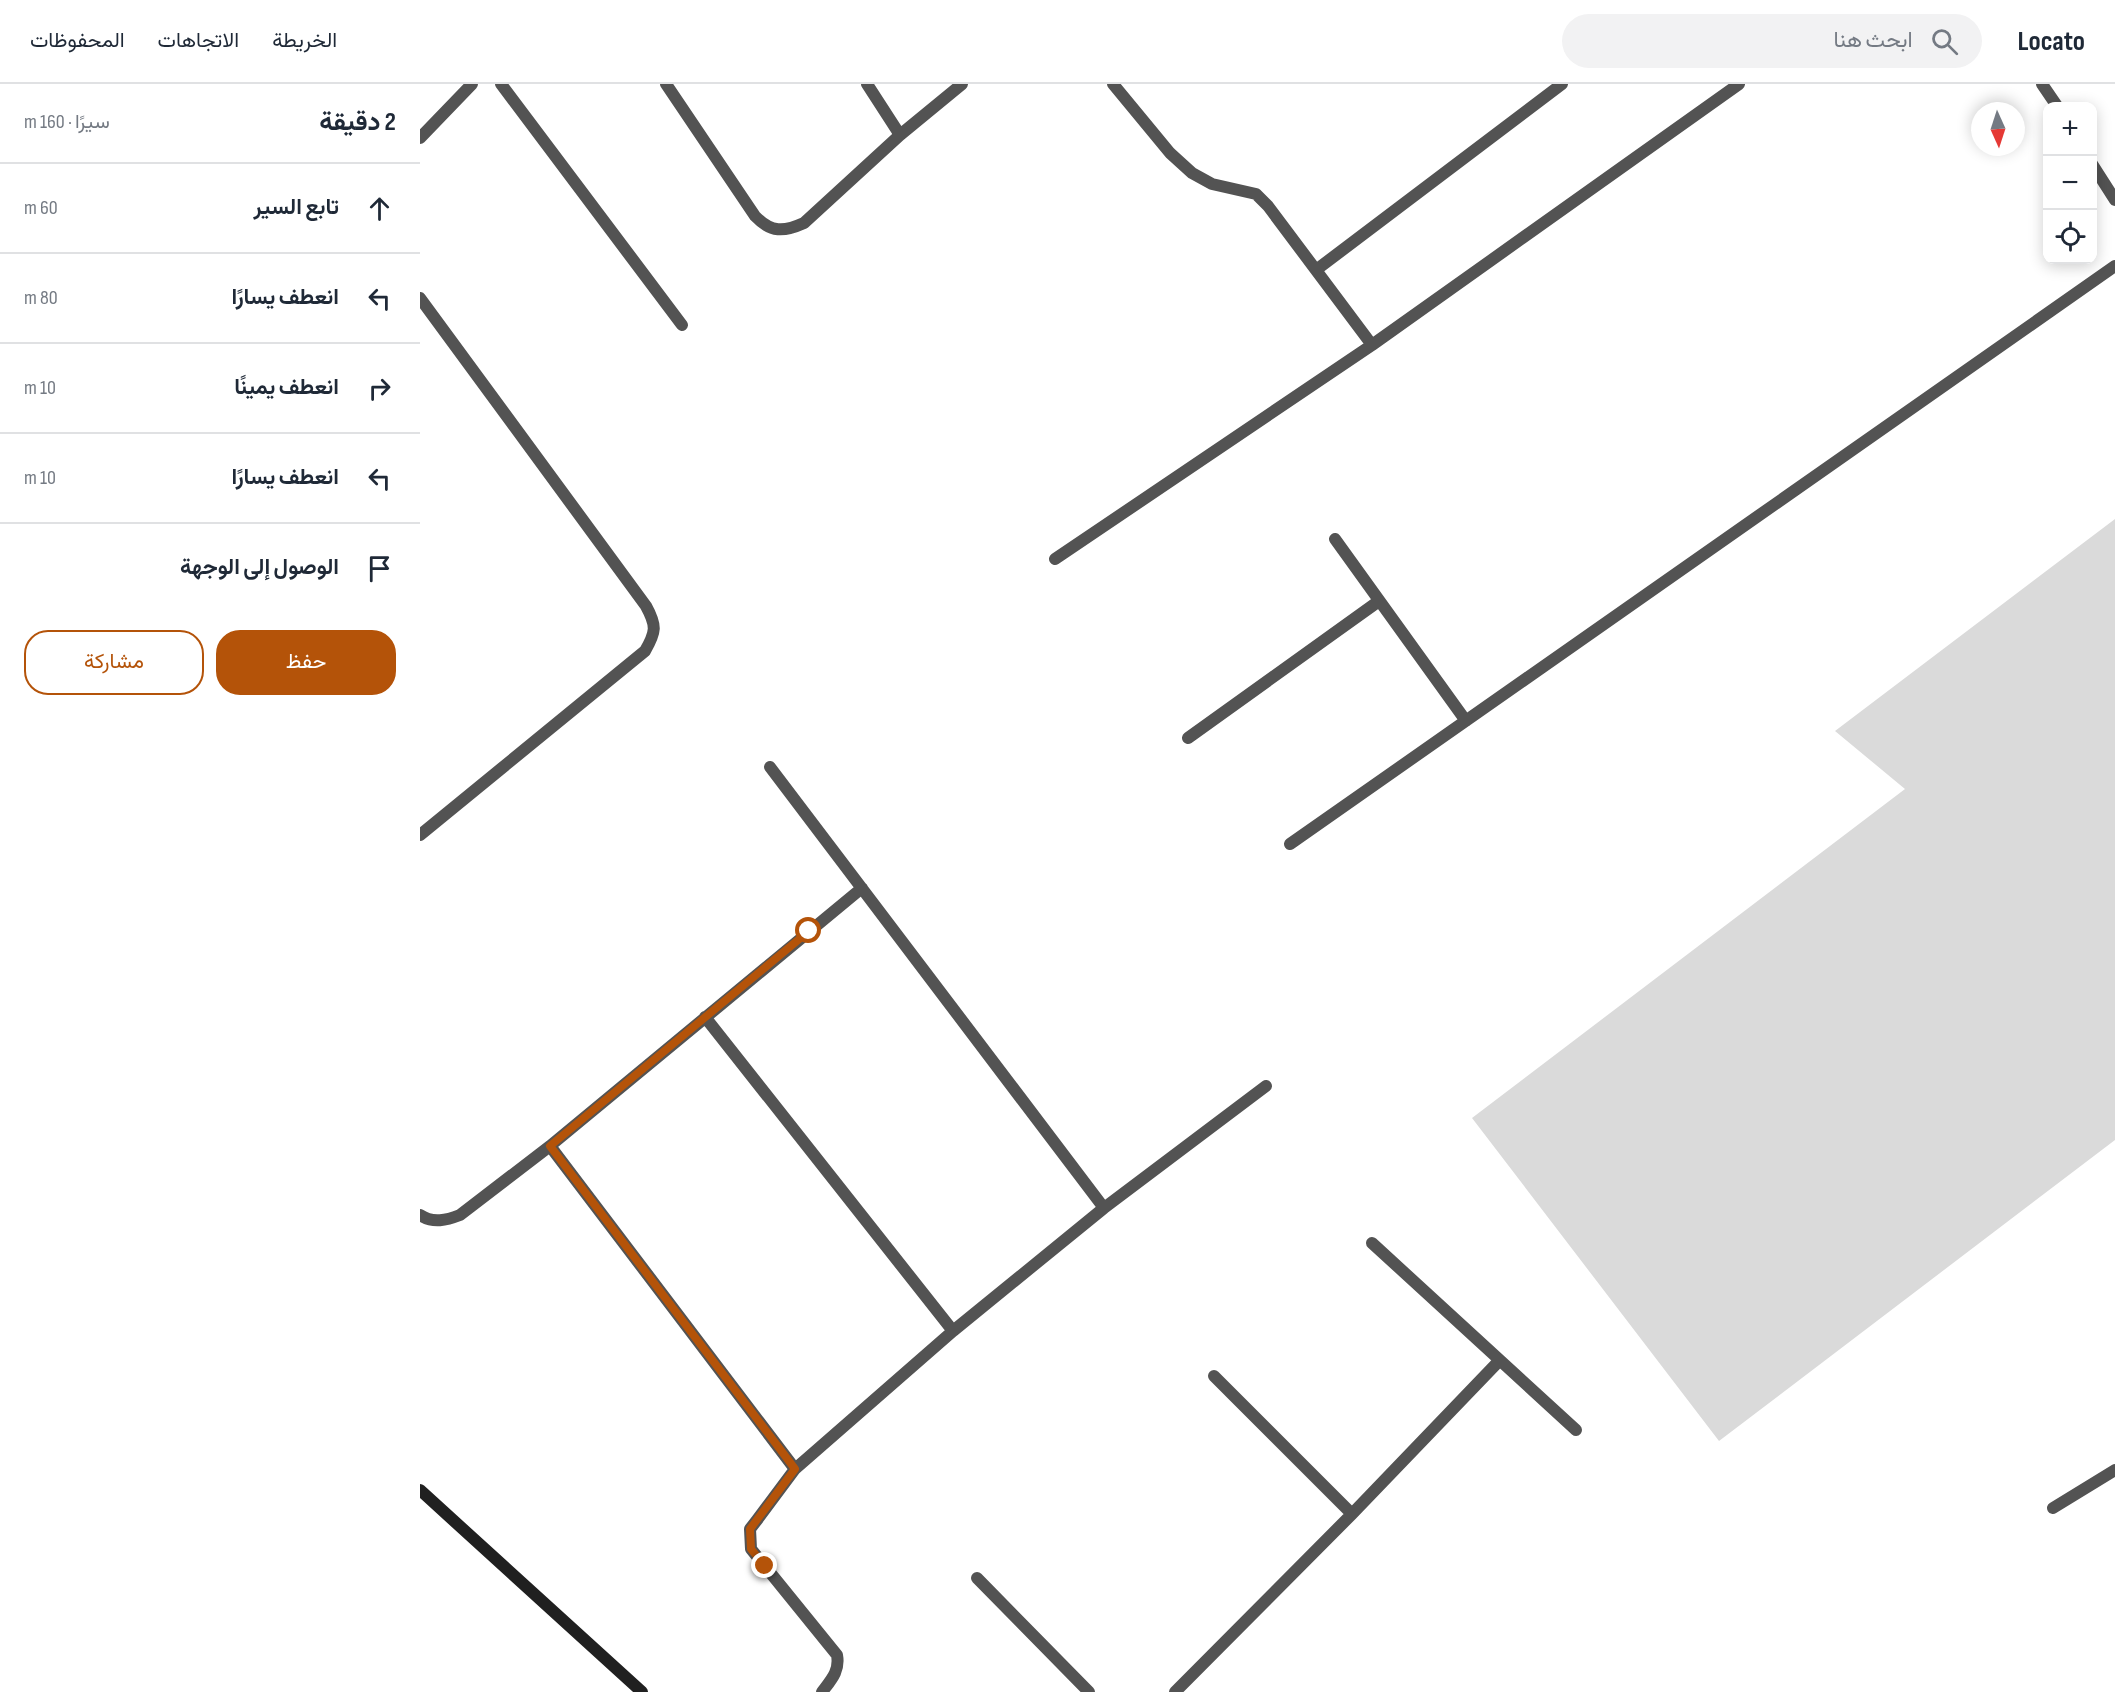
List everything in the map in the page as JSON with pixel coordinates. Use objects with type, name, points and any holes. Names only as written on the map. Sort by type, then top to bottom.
[{"type":"main road","points":[[420,1490],[642,1692]]},
{"type":"street","points":[[501,84],[682,325]]},
{"type":"street","points":[[666,84],[755,216],[764,226],[778,230],[790,229],[804,223],[900,135],[962,84]]},
{"type":"street","points":[[867,84],[900,135]]},
{"type":"street","points":[[1113,84],[1170,153],[1192,173],[1212,184],[1256,194],[1262,200],[1372,345]]},
{"type":"street","points":[[1316,270],[1562,84]]},
{"type":"street","points":[[1055,559],[1372,345],[1739,84]]},
{"type":"street","points":[[2043,84],[2054,102]]},
{"type":"street","points":[[420,138],[466,86]]},
{"type":"street","points":[[2097,172],[2115,200]]},
{"type":"street","points":[[1290,844],[2115,266]]},
{"type":"street","points":[[420,298],[646,606],[655,622],[653,637],[645,651],[421,832]]},
{"type":"street","points":[[1335,539],[1466,721]]},
{"type":"street","points":[[1188,738],[1379,601]]},
{"type":"street","points":[[770,767],[1104,1208]]},
{"type":"street","points":[[420,1215],[443,1221],[460,1215],[550,1146],[862,888]]},
{"type":"street","points":[[705,1017],[953,1331]]},
{"type":"street","points":[[822,1692],[836,1673],[837,1655],[751,1549],[750,1529],[795,1469],[953,1331],[1104,1208],[1266,1086]]},
{"type":"street","points":[[550,1146],[795,1469]]},
{"type":"street","points":[[1372,1244],[1576,1430]]},
{"type":"street","points":[[1175,1692],[1500,1361]]},
{"type":"street","points":[[1214,1376],[1352,1514]]},
{"type":"street","points":[[2053,1508],[2115,1470]]},
{"type":"street","points":[[977,1578],[1089,1692]]},
{"type":"shaded area","points":[[2115,519],[2115,1140],[1719,1441],[1472,1118],[1905,789],[1835,731]]},
{"type":"route","points":[[765,1566],[751,1549],[750,1529],[795,1469],[550,1146],[809,931]]}]
